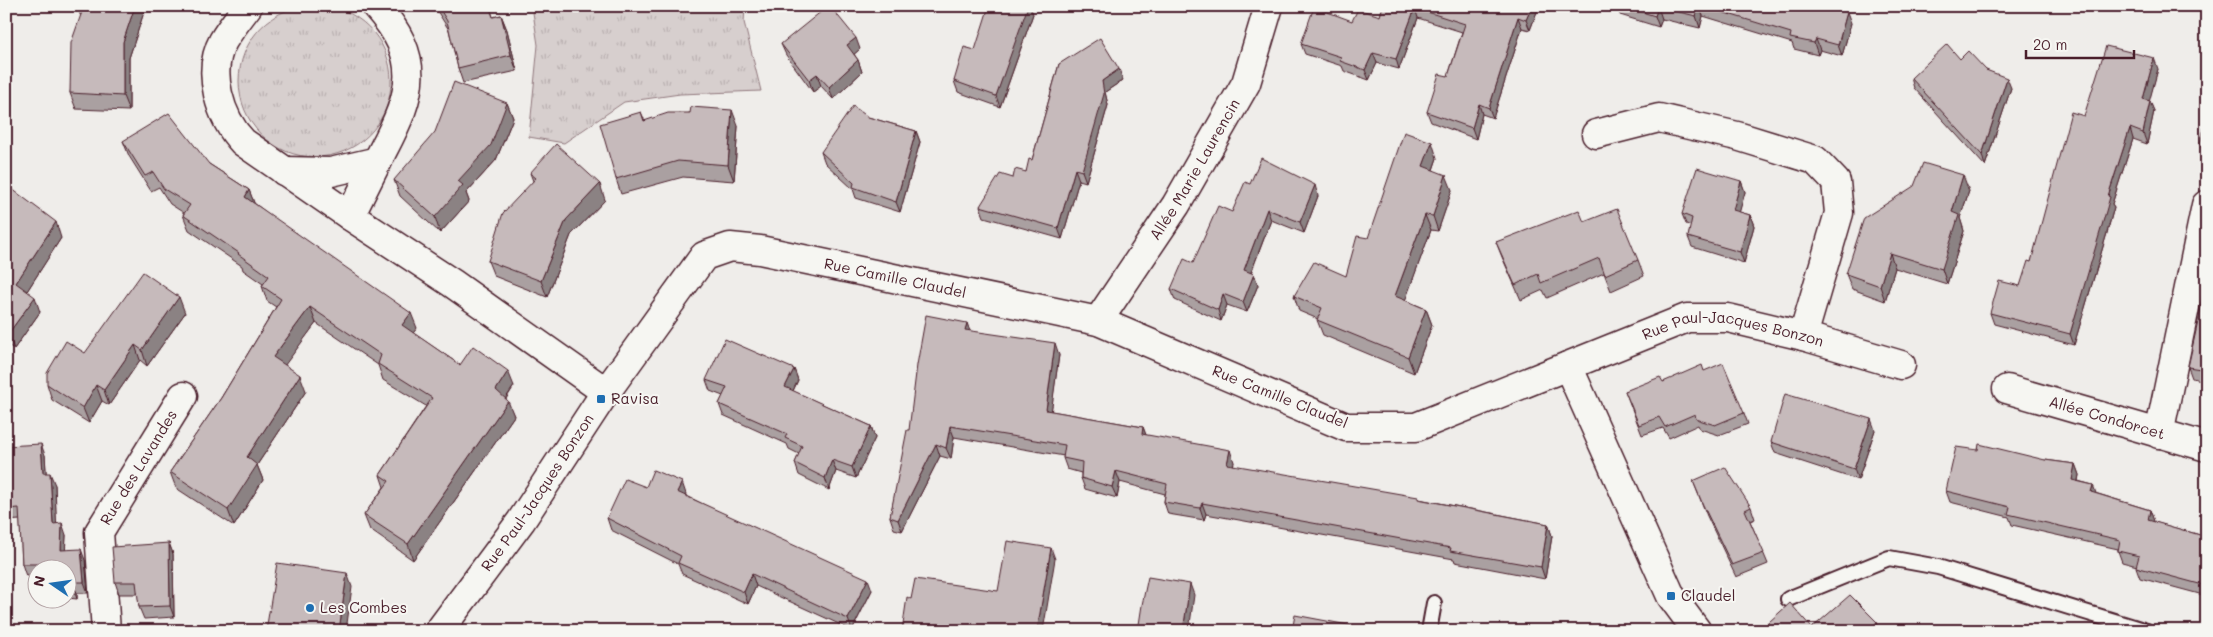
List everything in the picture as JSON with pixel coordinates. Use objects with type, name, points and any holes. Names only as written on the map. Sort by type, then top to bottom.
[{"type":"street","points":[[248,6],[222,42],[217,65],[217,89],[223,111],[234,132],[243,142],[350,216],[452,283],[606,392]]},
{"type":"street","points":[[350,216],[403,112],[408,89],[408,65],[402,43],[391,22],[376,6]]},
{"type":"street","name":"Allée Marie Laurencin","points":[[1098,321],[1176,205],[1246,83],[1269,6]]},
{"type":"street","points":[[1596,134],[1658,118],[1737,136],[1815,160],[1836,182],[1839,213],[1803,336]]},
{"type":"street","points":[[284,171],[332,172],[378,161]]},
{"type":"street","points":[[2159,434],[2206,206]]},
{"type":"street","name":"Rue Camille Claudel","points":[[704,256],[730,248],[760,250],[1098,321],[1346,428],[1416,427],[1568,366]]},
{"type":"street","name":"Rue Paul-Jacques Bonzon","points":[[439,631],[521,521],[606,392],[704,256]]},
{"type":"street","name":"Rue Paul-Jacques Bonzon","points":[[1568,366],[1687,318],[1728,318],[1803,336],[1901,365]]},
{"type":"street","points":[[1568,366],[1671,596],[1697,631]]},
{"type":"street","name":"Allée Condorcet","points":[[2007,389],[2207,447]]},
{"type":"street","name":"Rue des Lavandes","points":[[106,631],[99,532],[183,396]]},
{"type":"lane","points":[[1788,599],[1889,558],[1938,567],[2147,631]]},
{"type":"lane","points":[[1429,631],[1434,603]]},
{"type":"green space","points":[[315,5],[344,11],[369,27],[385,52],[391,81],[385,110],[369,135],[344,151],[315,157],[286,151],[261,135],[245,110],[239,81],[245,52],[261,27],[286,11]]},
{"type":"green space","points":[[532,6],[745,6],[744,22],[761,91],[680,94],[624,102],[564,143],[529,137],[538,45]]},
{"type":"building","points":[[84,6],[135,6],[123,42],[123,96],[70,93],[71,43]]},
{"type":"building","points":[[438,6],[489,6],[493,17],[501,15],[511,55],[458,68],[447,21]]},
{"type":"building","points":[[830,6],[856,38],[847,45],[858,60],[829,87],[817,74],[809,80],[781,44]]},
{"type":"building","points":[[989,6],[1028,6],[996,96],[954,81],[964,47],[975,50]]},
{"type":"building","points":[[1383,6],[1532,6],[1526,20],[1518,17],[1489,108],[1479,104],[1472,128],[1427,112],[1439,74],[1448,76],[1465,24],[1415,8],[1396,59],[1373,53],[1365,70],[1340,61],[1341,57],[1301,44],[1314,7],[1352,21],[1358,9],[1380,16]]},
{"type":"building","points":[[1623,6],[1699,6],[1696,16],[1658,7],[1655,16]]},
{"type":"building","points":[[1702,6],[1825,6],[1847,12],[1838,45],[1816,39],[1814,43],[1790,38],[1791,33]]},
{"type":"building","points":[[1100,38],[1119,69],[1102,81],[1104,94],[1082,171],[1075,169],[1058,228],[980,206],[1000,174],[1013,178],[1015,169],[1026,172],[1029,159],[1032,160],[1059,64]]},
{"type":"building","points":[[1947,44],[1960,59],[1968,51],[1986,70],[2007,78],[1982,155],[1911,78]]},
{"type":"building","points":[[2106,46],[2154,58],[2143,99],[2150,101],[2143,133],[2130,128],[2108,196],[2110,197],[2070,334],[1990,313],[1999,281],[2020,286],[2028,261],[2031,262],[2071,112],[2084,116]]},
{"type":"building","points":[[454,82],[507,103],[491,145],[458,181],[463,185],[435,217],[394,180],[435,132]]},
{"type":"building","points":[[853,106],[868,117],[916,131],[896,202],[853,187],[854,183],[821,152]]},
{"type":"building","points":[[691,107],[732,110],[728,165],[678,161],[616,179],[600,124],[641,112],[644,121],[668,113],[690,113]]},
{"type":"building","points":[[169,113],[209,164],[249,190],[245,197],[411,313],[402,325],[460,365],[473,346],[508,371],[496,390],[508,401],[408,544],[364,515],[389,481],[380,475],[432,398],[378,364],[381,355],[310,307],[273,357],[300,375],[247,457],[257,465],[228,510],[170,472],[221,398],[281,299],[262,286],[269,276],[183,215],[190,205],[164,189],[153,172],[145,176],[123,141]]},
{"type":"building","points":[[2207,117],[2207,146],[2200,144]]},
{"type":"building","points":[[1404,132],[1432,142],[1423,166],[1446,175],[1433,216],[1425,215],[1395,296],[1426,309],[1408,357],[1317,320],[1322,308],[1294,296],[1314,262],[1346,276],[1357,236],[1368,238]]},
{"type":"building","points":[[556,144],[600,184],[566,220],[541,281],[488,261],[503,213],[536,178],[530,173]]},
{"type":"building","points":[[1261,158],[1315,185],[1300,222],[1267,209],[1244,270],[1254,274],[1243,302],[1223,294],[1218,310],[1171,289],[1184,259],[1193,263],[1218,206],[1232,212],[1245,182],[1250,184]]},
{"type":"building","points":[[1923,163],[1963,175],[1952,212],[1959,215],[1942,269],[1890,253],[1880,286],[1846,274],[1864,218],[1914,186]]},
{"type":"building","points":[[1697,168],[1741,181],[1733,210],[1750,215],[1740,252],[1688,237],[1692,218],[1682,214]]},
{"type":"building","points":[[8,186],[56,222],[16,283],[35,297],[8,334],[6,332],[6,188]]},
{"type":"building","points":[[1617,209],[1638,260],[1605,275],[1599,258],[1541,283],[1538,274],[1515,285],[1496,242],[1579,210],[1584,222]]},
{"type":"building","points":[[143,272],[179,297],[142,350],[135,345],[104,390],[96,385],[83,408],[47,384],[47,373],[66,341],[85,353]]},
{"type":"building","points":[[2203,299],[2207,300],[2207,370],[2188,367]]},
{"type":"building","points":[[926,315],[967,323],[965,330],[1055,343],[1046,410],[1143,427],[1142,434],[1230,450],[1227,464],[1418,497],[1418,499],[1548,524],[1541,567],[1450,551],[1451,548],[1202,503],[1200,508],[1164,502],[1167,484],[1116,471],[1112,487],[1081,478],[1082,462],[1063,458],[1065,445],[950,426],[946,448],[936,444],[898,520],[890,517],[907,430],[909,430],[917,365]]},
{"type":"building","points":[[725,339],[794,369],[785,387],[871,426],[852,467],[832,460],[825,478],[795,463],[802,446],[785,438],[787,434],[719,404],[727,387],[706,380]]},
{"type":"building","points":[[1723,363],[1744,413],[1715,425],[1696,419],[1695,414],[1665,427],[1659,417],[1639,425],[1625,391],[1660,377],[1663,382],[1702,365],[1704,371]]},
{"type":"building","points":[[1785,394],[1871,419],[1854,469],[1771,442]]},
{"type":"building","points":[[41,444],[43,473],[50,473],[53,524],[62,523],[61,550],[81,549],[84,582],[78,582],[78,560],[28,560],[28,564],[22,564],[19,508],[6,509],[6,446]]},
{"type":"building","points":[[1979,444],[2045,460],[2075,464],[2072,480],[2093,485],[2091,492],[2150,510],[2148,520],[2207,537],[2207,572],[2203,585],[2136,567],[2139,556],[2118,551],[2120,540],[2008,514],[2010,507],[1946,491],[1956,447],[1978,450]]},
{"type":"building","points":[[1725,467],[1751,507],[1745,510],[1764,553],[1732,565],[1693,481]]},
{"type":"building","points":[[653,470],[682,482],[677,492],[868,579],[848,619],[752,574],[744,592],[678,563],[681,556],[607,518],[625,479],[646,487]]},
{"type":"building","points":[[1007,541],[1051,548],[1037,631],[902,631],[907,597],[911,599],[915,579],[998,591]]},
{"type":"building","points":[[169,543],[170,606],[139,607],[136,582],[115,582],[112,547]]},
{"type":"building","name":"Les Combes","points":[[277,563],[347,573],[339,631],[266,631]]},
{"type":"building","points":[[1148,577],[1190,584],[1183,631],[1138,631]]},
{"type":"building","points":[[1850,595],[1877,622],[1867,631],[1759,631],[1790,603],[1812,628]]},
{"type":"building","points":[[1295,615],[1380,631],[1292,631]]},
{"type":"place","name":"Ravisa","points":[[601,399]]},
{"type":"place","name":"Claudel","points":[[1671,596]]},
{"type":"place","name":"Les Combes","points":[[310,608]]}]
